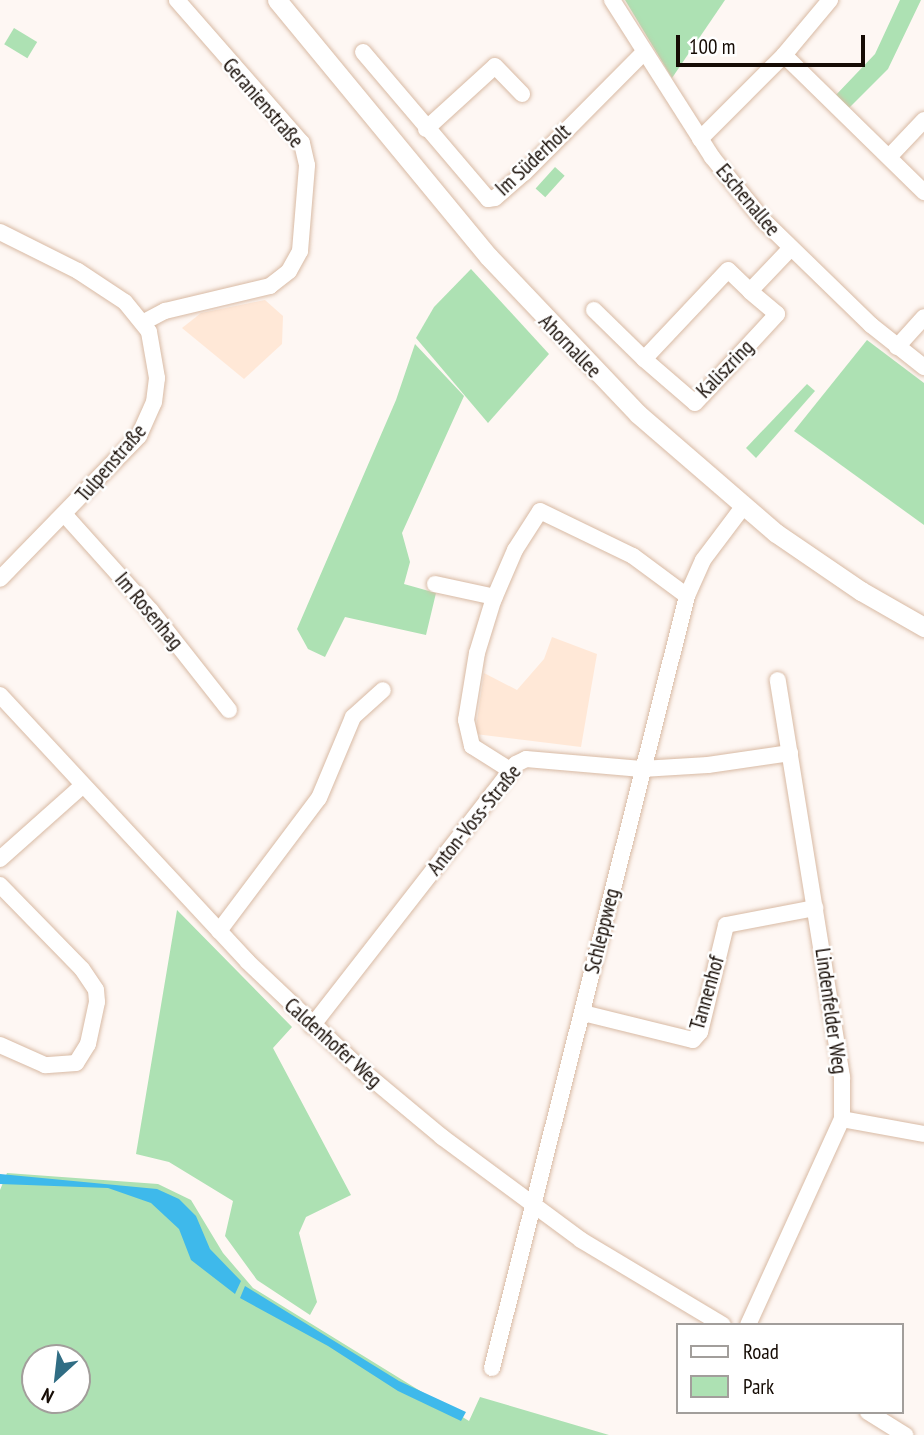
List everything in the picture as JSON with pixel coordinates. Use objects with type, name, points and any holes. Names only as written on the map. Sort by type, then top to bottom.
[{"type":"main road","name":"Ahornallee","points":[[277,0],[543,318],[638,414],[743,507],[813,560],[924,627]]},
{"type":"street","name":"Geranienstraße","points":[[144,322],[165,310],[271,286],[289,271],[300,251],[307,159],[302,143],[177,0]]},
{"type":"street","name":"Eschenallee","points":[[612,0],[643,53],[700,139],[790,249],[897,347],[924,367]]},
{"type":"street","points":[[700,139],[784,55],[830,0]]},
{"type":"street","name":"Im Süderholt","points":[[363,52],[483,196],[495,198],[643,53]]},
{"type":"street","points":[[784,55],[924,192]]},
{"type":"street","points":[[426,129],[495,66],[522,94]]},
{"type":"street","points":[[889,157],[924,120]]},
{"type":"street","name":"Tulpenstraße","points":[[0,232],[113,292],[144,322],[156,356],[148,420],[122,456],[0,579]]},
{"type":"street","points":[[750,291],[790,249]]},
{"type":"street","name":"Kaliszring","points":[[594,310],[645,359],[695,403],[777,314],[728,270],[645,359]]},
{"type":"street","points":[[897,347],[924,317]]},
{"type":"street","name":"Schleppweg","points":[[492,1368],[536,1207],[642,769],[688,596],[703,560],[743,507]]},
{"type":"street","points":[[510,770],[477,751],[466,733],[477,653],[495,597],[516,550],[540,511],[632,556],[688,596]]},
{"type":"street","name":"Im Rosenhag","points":[[65,514],[151,611],[229,710]]},
{"type":"street","points":[[435,584],[495,597]]},
{"type":"street","name":"Lindenfelder Weg","points":[[749,1323],[842,1119],[842,1077],[778,680]]},
{"type":"street","points":[[219,932],[318,798],[353,717],[383,690]]},
{"type":"street","name":"Caldenhofer Weg","points":[[0,695],[219,932],[312,1026],[404,1107],[596,1250],[720,1323]]},
{"type":"street","name":"Anton-Voss-Straße","points":[[312,1026],[510,770],[526,759],[642,769],[708,765],[790,753]]},
{"type":"street","points":[[0,859],[83,785]]},
{"type":"street","points":[[0,885],[82,969],[96,990],[97,1002],[88,1044],[76,1063],[45,1065],[0,1045]]},
{"type":"street","name":"Tannenhof","points":[[583,1013],[693,1040],[699,1032],[726,925],[815,908]]},
{"type":"street","points":[[842,1119],[924,1134]]},
{"type":"street","points":[[872,1414],[905,1435]]},
{"type":"shaded area","points":[[265,300],[283,316],[282,344],[244,379],[182,328],[201,313]]},
{"type":"shaded area","points":[[552,637],[597,654],[581,747],[475,734],[484,673],[517,690],[544,659]]},
{"type":"green space","points":[[625,0],[725,0],[672,78]]},
{"type":"green space","points":[[900,0],[921,0],[888,69],[847,110],[834,97],[875,54]]},
{"type":"green space","points":[[14,28],[37,42],[27,58],[4,44]]},
{"type":"green space","points":[[555,167],[565,176],[545,197],[536,189]]},
{"type":"green space","points":[[471,269],[549,354],[488,423],[416,338],[434,307]]},
{"type":"green space","points":[[867,340],[924,383],[924,525],[794,431]]},
{"type":"green space","points":[[415,344],[464,396],[402,533],[410,562],[404,584],[436,593],[426,635],[345,617],[325,657],[308,649],[297,629],[396,400]]},
{"type":"green space","points":[[807,384],[815,391],[756,458],[746,448]]},
{"type":"green space","points":[[177,910],[292,1027],[273,1048],[351,1195],[306,1217],[299,1233],[317,1302],[310,1315],[257,1280],[225,1236],[233,1201],[169,1162],[136,1154]]},
{"type":"green space","points":[[7,1173],[158,1184],[191,1200],[223,1253],[253,1288],[469,1421],[480,1397],[609,1435],[0,1435],[0,1190]]},
{"type":"water","points":[[0,1174],[157,1189],[179,1199],[196,1216],[210,1249],[241,1281],[235,1294],[191,1260],[179,1229],[151,1203],[108,1188],[0,1184]]},
{"type":"water","points":[[245,1286],[399,1381],[466,1412],[461,1421],[398,1391],[328,1346],[240,1298]]}]
